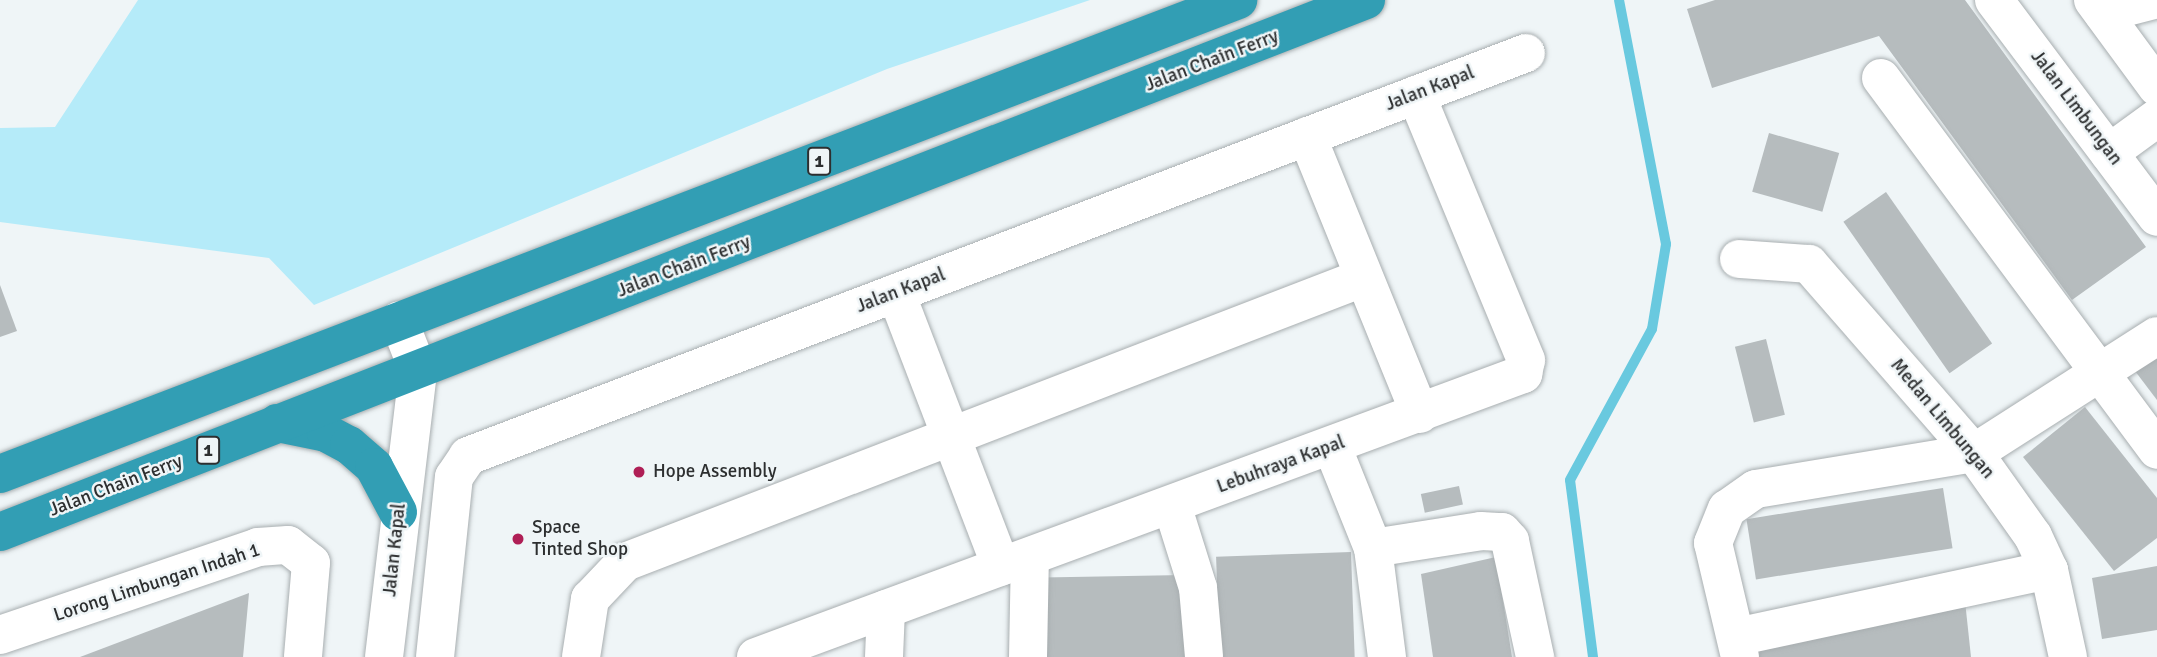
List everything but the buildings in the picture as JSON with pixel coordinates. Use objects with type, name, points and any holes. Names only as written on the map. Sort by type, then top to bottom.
[{"type":"highway","name":"1","points":[[0,474],[1238,0]]},
{"type":"highway","name":"Jalan Chain Ferry","points":[[0,532],[1367,0]]},
{"type":"highway","points":[[277,423],[326,433],[349,446],[374,467],[398,512]]},
{"type":"street","name":"Jalan Limbungan","points":[[1994,0],[2157,217]]},
{"type":"street","points":[[2154,0],[2098,6],[2157,87]]},
{"type":"street","name":"Jalan Kapal","points":[[435,657],[454,477],[468,456],[1526,53]]},
{"type":"street","points":[[1881,78],[2157,450]]},
{"type":"street","name":"Lebuhraya Kapal","points":[[755,657],[1523,374],[1526,359],[1416,95]]},
{"type":"street","points":[[2109,153],[2157,118]]},
{"type":"street","points":[[1307,136],[1362,278],[1420,414]]},
{"type":"street","name":"Medan Limbungan","points":[[1739,259],[1810,264],[1974,453],[2034,536],[2049,570],[2068,657]]},
{"type":"street","points":[[581,657],[590,598],[625,562],[954,438],[1362,278]]},
{"type":"street","points":[[896,293],[954,438],[1016,562],[1028,657]]},
{"type":"street","name":"Jalan Kapal","points":[[384,657],[398,512],[418,370],[399,321]]},
{"type":"street","points":[[2049,570],[1738,647],[1713,543],[1727,509],[1756,489],[1974,453],[2157,336]]},
{"type":"street","points":[[1332,446],[1373,548],[1387,657]]},
{"type":"street","points":[[1172,505],[1198,588],[1204,657]]},
{"type":"street","points":[[1373,548],[1502,533],[1510,541],[1535,657]]},
{"type":"street","name":"Lorong Limbungan Indah 1","points":[[0,635],[258,547],[288,545],[311,563],[303,657]]},
{"type":"street","points":[[884,657],[886,609]]},
{"type":"shaded area","points":[[138,0],[1090,0],[887,69],[314,305],[269,258],[0,222],[0,128],[55,127]]},
{"type":"waterway","points":[[1593,657],[1570,480],[1652,329],[1666,244],[1619,0]]},
{"type":"place","name":"Hope Assembly","points":[[639,472]]},
{"type":"place","name":"Space Tinted Shop","points":[[518,539]]}]
